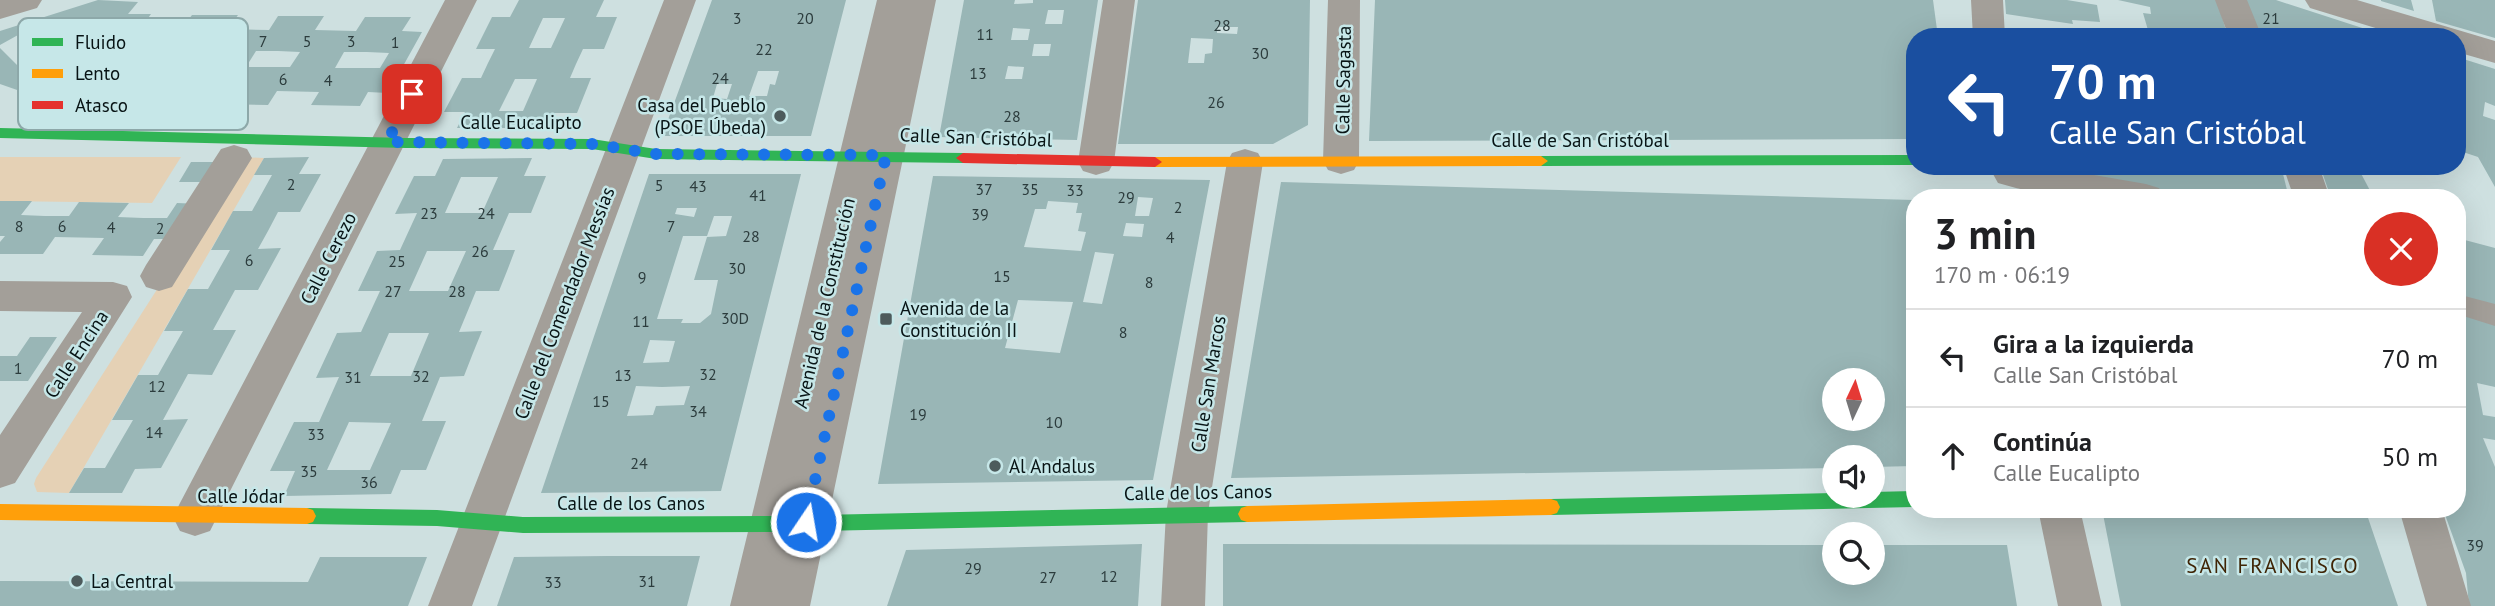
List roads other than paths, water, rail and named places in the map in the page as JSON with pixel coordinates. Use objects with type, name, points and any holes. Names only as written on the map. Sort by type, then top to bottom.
[{"type":"street","points":[[0,8],[26,0]]},
{"type":"street","name":"Calle Cerezo","points":[[195,517],[461,0]]},
{"type":"street","name":"Calle del Comendador Messías","points":[[450,606],[680,0]]},
{"type":"street","name":"Avenida de la Constitución","points":[[873,155],[893,0]]},
{"type":"street","name":"Avenida de la Constitución","points":[[752,606],[789,523],[873,155],[920,0]]},
{"type":"street","points":[[1096,162],[1119,0]]},
{"type":"street","name":"Calle Sagasta","points":[[1341,161],[1344,0]]},
{"type":"street","points":[[1987,0],[1989,28]]},
{"type":"street","points":[[2231,0],[2242,28]]},
{"type":"street","points":[[2321,0],[2413,28]]},
{"type":"street","points":[[2421,0],[2437,28]]},
{"type":"street","points":[[2466,44],[2495,52]]},
{"type":"street","name":"Calle Eucalipto","points":[[0,133],[592,144],[622,149]]},
{"type":"street","name":"Calle San Cristóbal","points":[[622,149],[656,154],[1245,162]]},
{"type":"street","points":[[159,276],[234,158]]},
{"type":"street","name":"Calle de San Cristóbal","points":[[1245,162],[1906,160]]},
{"type":"street","name":"Calle San Marcos","points":[[1183,606],[1186,513],[1245,162]]},
{"type":"street","points":[[2012,179],[2083,189]]},
{"type":"street","name":"Calle Encina","points":[[0,296],[113,297],[0,470]]},
{"type":"street","name":"Calle de los Canos","points":[[482,522],[523,525],[789,523],[1906,499]]},
{"type":"street","name":"Calle Jódar","points":[[0,512],[482,522]]},
{"type":"street","points":[[2061,518],[2080,606]]},
{"type":"street","points":[[2423,518],[2449,606]]},
{"type":"street","name":"Avenida de la Constitución","points":[[788,606],[789,523]]},
{"type":"lane","points":[[2466,306],[2495,314]]},
{"type":"place","name":"Casa del Pueblo (PSOE Úbeda)","points":[[780,116]]},
{"type":"place","name":"Avenida de la Constitución II","points":[[886,319]]},
{"type":"place","name":"Al Andalus","points":[[995,466]]},
{"type":"place","name":"La Central","points":[[77,581]]},
{"type":"district","name":"SAN FRANCISCO","points":[[2273,565]]}]
